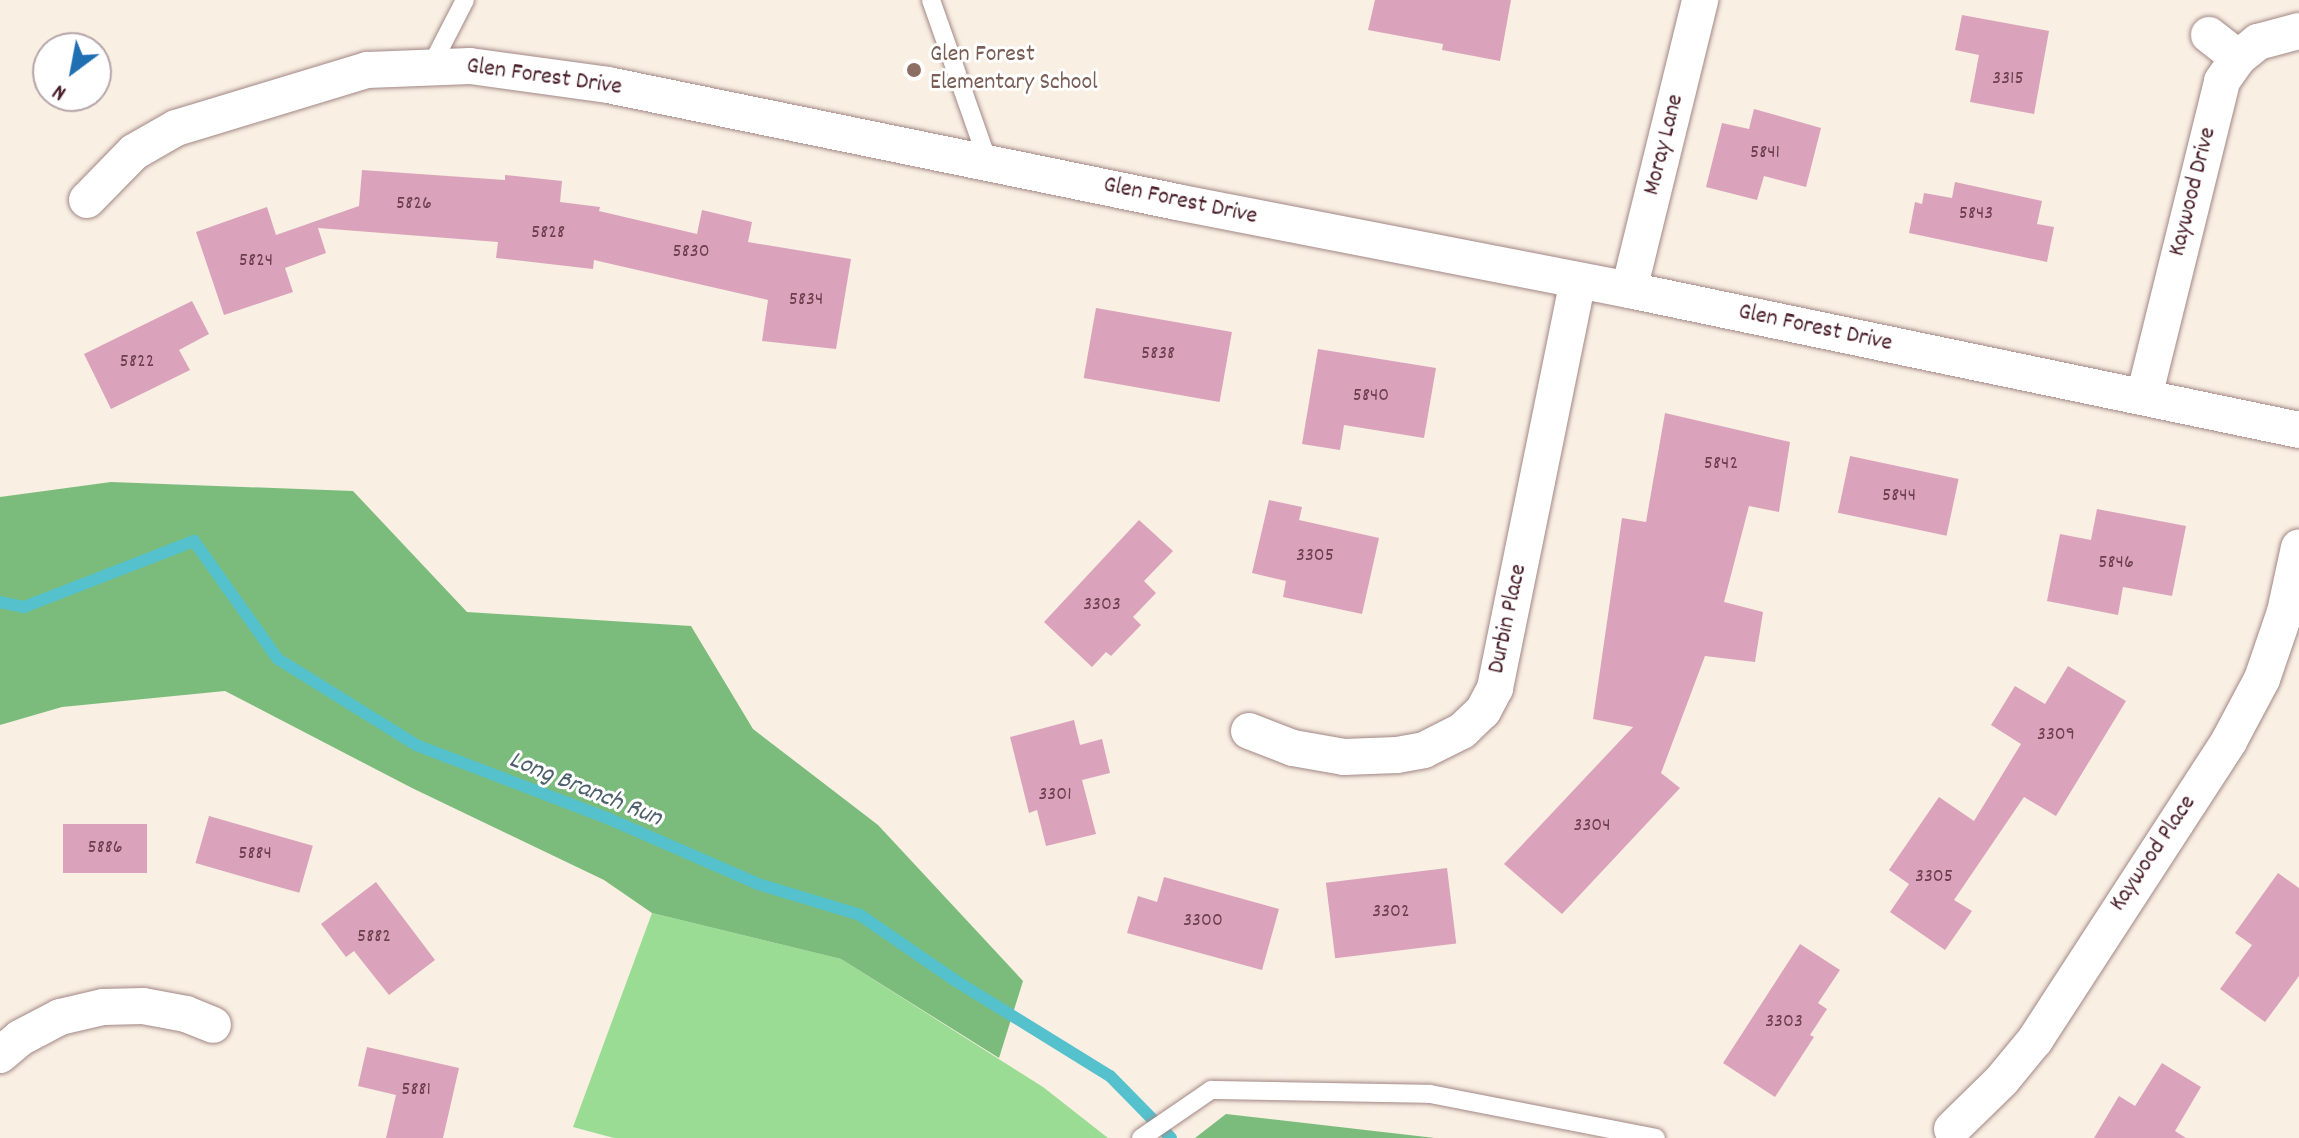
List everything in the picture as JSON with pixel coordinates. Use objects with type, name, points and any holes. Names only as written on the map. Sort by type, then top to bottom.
[{"type":"street","name":"Moray Lane","points":[[1629,290],[1700,0]]},
{"type":"street","points":[[2209,35],[2238,58],[2258,42],[2299,31]]},
{"type":"street","name":"Kaywood Drive","points":[[2144,397],[2222,81],[2238,58]]},
{"type":"street","name":"Glen Forest Drive","points":[[87,200],[134,152],[176,128],[367,70],[470,66],[608,85],[1629,290],[2299,430]]},
{"type":"street","name":"Durbin Place","points":[[1249,731],[1293,748],[1344,757],[1397,755],[1424,750],[1462,731],[1483,711],[1495,688],[1578,280]]},
{"type":"street","name":"Kaywood Place","points":[[1943,1134],[2002,1080],[2035,1040],[2229,741],[2262,679],[2285,612],[2299,547]]},
{"type":"street","points":[[0,1055],[20,1038],[60,1017],[103,1007],[143,1006],[186,1014],[213,1025]]},
{"type":"lane","points":[[431,66],[465,0]]},
{"type":"lane","points":[[931,0],[988,162]]},
{"type":"lane","points":[[1141,1138],[1211,1090],[1430,1094],[1656,1138]]},
{"type":"green space","points":[[111,482],[353,491],[467,612],[691,626],[753,729],[878,825],[1023,981],[999,1058],[841,959],[652,913],[604,880],[412,788],[225,691],[62,707],[0,725],[0,497]]},
{"type":"green space","points":[[652,913],[841,959],[1043,1087],[1108,1138],[614,1138],[573,1127]]},
{"type":"green space","points":[[1226,1114],[1435,1138],[1195,1138]]},
{"type":"building","points":[[1375,0],[1511,0],[1500,61],[1442,50],[1443,44],[1368,30]]},
{"type":"building","points":[[1962,15],[2049,31],[2034,114],[1970,102],[1979,55],[1955,50]]},
{"type":"building","points":[[1754,109],[1821,128],[1806,187],[1764,176],[1757,200],[1706,187],[1722,123],[1749,129]]},
{"type":"building","points":[[362,170],[505,180],[505,175],[562,181],[560,202],[600,207],[599,211],[697,234],[702,210],[752,222],[748,242],[851,259],[836,349],[762,341],[768,300],[594,260],[593,269],[496,258],[498,242],[318,228],[326,253],[285,268],[293,292],[224,315],[196,232],[267,207],[276,235],[359,206]]},
{"type":"building","points":[[1955,182],[2042,201],[2037,224],[2054,227],[2047,262],[1909,233],[1915,202],[1922,204],[1924,193],[1952,198]]},
{"type":"building","points":[[192,301],[209,334],[179,350],[190,370],[111,409],[84,354]]},
{"type":"building","points":[[1096,308],[1232,332],[1220,402],[1084,378]]},
{"type":"building","points":[[1318,349],[1436,368],[1424,438],[1344,425],[1340,450],[1302,444]]},
{"type":"building","points":[[1665,413],[1790,442],[1779,512],[1749,506],[1724,602],[1763,612],[1755,662],[1705,656],[1661,773],[1680,788],[1562,914],[1504,864],[1633,727],[1593,719],[1622,518],[1646,522]]},
{"type":"building","points":[[1850,456],[1959,479],[1947,536],[1838,513]]},
{"type":"building","points":[[1269,500],[1302,507],[1299,520],[1379,538],[1362,614],[1283,597],[1286,581],[1252,573]]},
{"type":"building","points":[[2097,509],[2186,526],[2172,596],[2123,587],[2118,615],[2047,601],[2060,534],[2091,540]]},
{"type":"building","points":[[1139,520],[1173,551],[1144,581],[1156,593],[1133,617],[1141,625],[1111,656],[1106,652],[1092,667],[1044,622]]},
{"type":"building","points":[[2068,666],[2126,701],[2056,816],[2024,797],[1954,900],[1972,911],[1945,950],[1890,912],[1909,884],[1889,870],[1939,797],[1974,821],[2021,744],[1991,725],[2015,686],[2045,704]]},
{"type":"building","points":[[1074,720],[1080,745],[1102,739],[1110,773],[1082,780],[1096,834],[1046,846],[1037,810],[1029,813],[1010,737]]},
{"type":"building","points":[[209,816],[313,846],[299,893],[195,863]]},
{"type":"building","points":[[63,824],[147,824],[147,873],[63,873]]},
{"type":"building","points":[[1447,868],[1456,943],[1335,958],[1326,883]]},
{"type":"building","points":[[2278,873],[2299,888],[2299,976],[2265,1022],[2220,989],[2252,945],[2235,933]]},
{"type":"building","points":[[1164,877],[1279,909],[1262,970],[1127,933],[1138,896],[1157,902]]},
{"type":"building","points":[[376,882],[435,960],[389,995],[354,951],[346,957],[321,924]]},
{"type":"building","points":[[1800,944],[1840,970],[1818,1003],[1827,1009],[1810,1035],[1814,1037],[1775,1097],[1723,1063]]},
{"type":"building","points":[[367,1047],[459,1068],[443,1138],[386,1138],[396,1095],[358,1086]]},
{"type":"building","points":[[2162,1063],[2201,1087],[2175,1131],[2186,1138],[2094,1138],[2119,1096],[2135,1106]]},
{"type":"waterway","name":"Long Branch Run","points":[[0,602],[24,607],[194,541],[278,659],[416,745],[607,818],[758,884],[860,915],[956,981],[1110,1076],[1171,1138]]},
{"type":"place","name":"Glen Forest Elementary School","points":[[914,70]]}]
